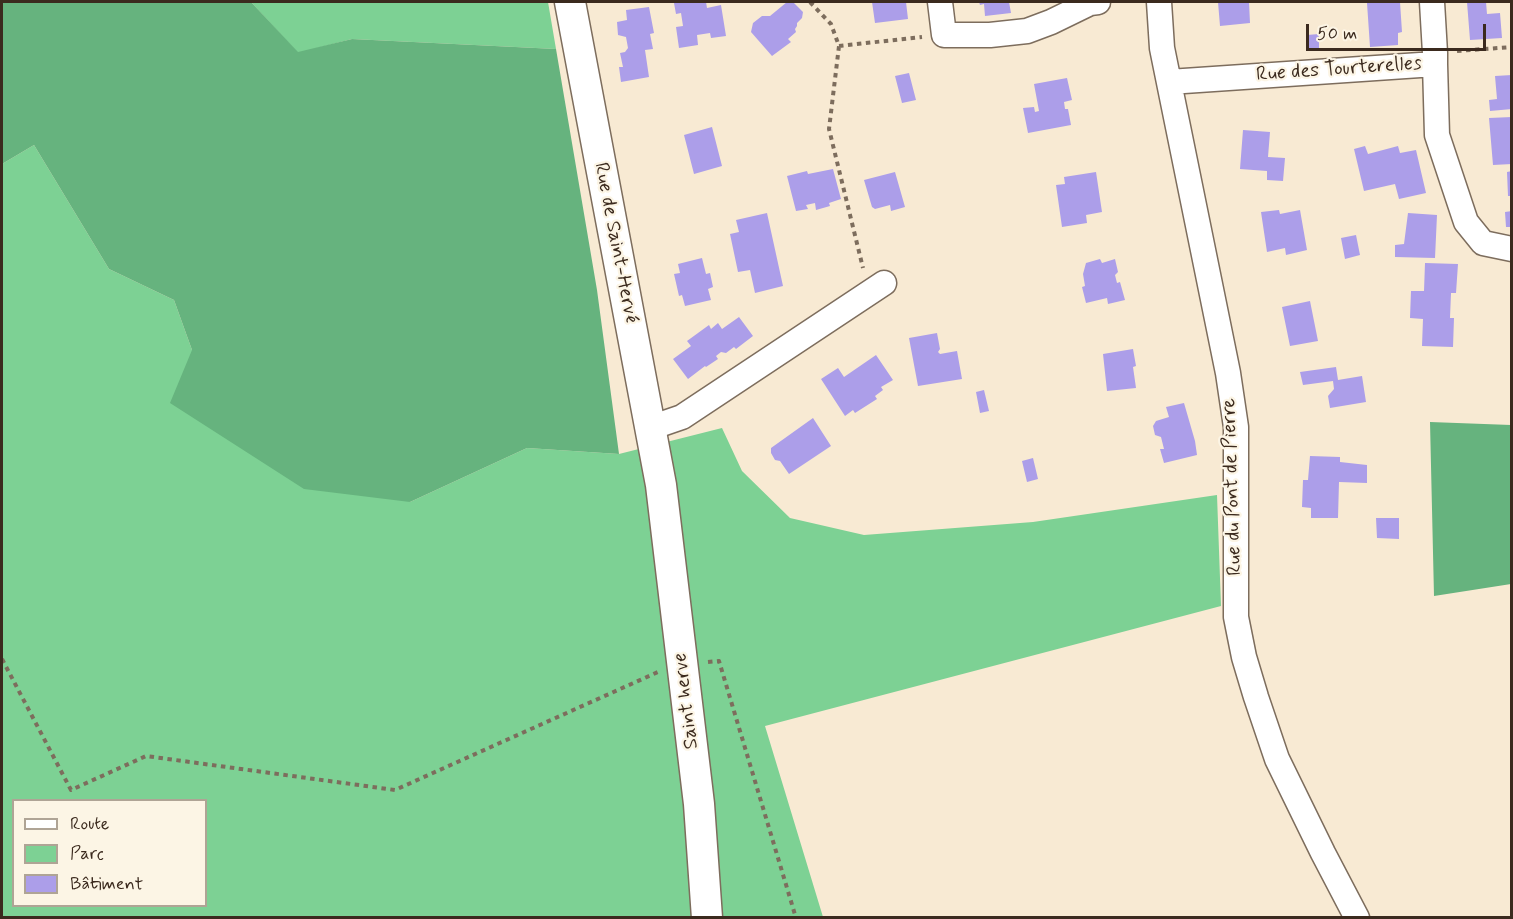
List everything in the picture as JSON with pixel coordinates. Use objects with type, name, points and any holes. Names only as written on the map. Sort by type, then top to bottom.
[{"type":"street","name":"Rue de Saint-Hervé","points":[[570,2],[662,485]]},
{"type":"street","points":[[940,2],[944,35],[990,35],[1027,31],[1090,3],[1098,2]]},
{"type":"street","name":"Rue du Pont de Pierre","points":[[1159,2],[1162,48],[1226,361],[1236,427],[1236,617],[1244,657],[1277,759],[1357,918]]},
{"type":"street","points":[[1432,2],[1435,58]]},
{"type":"street","name":"Rue des Tourterelles","points":[[1169,82],[1435,58],[1437,135],[1466,222],[1484,243],[1512,249]]},
{"type":"street","points":[[650,428],[682,417],[876,288]]},
{"type":"street","name":"Saint herve","points":[[662,485],[699,804],[707,918]]},
{"type":"path","points":[[810,2],[831,24],[839,45],[829,129],[876,288]]},
{"type":"path","points":[[839,45],[944,35]]},
{"type":"path","points":[[1435,58],[1512,47]]},
{"type":"path","points":[[2,659],[71,790],[146,756],[395,790],[661,671]]},
{"type":"path","points":[[701,662],[719,661],[796,918]]},
{"type":"green space","points":[[2,2],[251,2],[298,52],[352,39],[556,49],[597,290],[619,454],[527,448],[410,502],[304,489],[170,403],[192,350],[174,300],[109,269],[34,145],[2,164]]},
{"type":"green space","points":[[251,2],[548,2],[556,49],[352,39],[298,53]]},
{"type":"green space","points":[[34,145],[109,269],[174,300],[192,350],[410,502],[527,448],[619,454],[722,428],[742,471],[790,518],[864,535],[1033,522],[1217,495],[1221,606],[765,726],[823,917],[2,917],[2,164]]},
{"type":"green space","points":[[1430,422],[1511,425],[1511,584],[1434,596]]},
{"type":"building","points":[[675,2],[706,2],[707,8],[721,5],[726,36],[711,38],[710,33],[697,35],[698,45],[679,48],[676,27],[683,26],[681,13],[676,14]]},
{"type":"building","points":[[787,2],[793,2],[803,12],[802,18],[797,23],[796,32],[788,39],[791,42],[772,56],[751,32],[753,23],[762,16],[770,16]]},
{"type":"building","points":[[872,2],[906,2],[908,19],[875,23]]},
{"type":"building","points":[[979,2],[1009,2],[1011,13],[985,16],[984,4],[980,5]]},
{"type":"building","points":[[1218,2],[1249,2],[1250,23],[1220,26]]},
{"type":"building","points":[[1400,2],[1402,32],[1398,33],[1398,45],[1370,47],[1367,3]]},
{"type":"building","points":[[1467,2],[1486,2],[1487,14],[1500,13],[1502,38],[1470,40]]},
{"type":"building","points":[[649,7],[654,33],[650,34],[653,49],[645,50],[649,77],[621,82],[619,67],[623,67],[620,53],[625,52],[628,48],[626,37],[618,35],[617,22],[627,20],[626,10]]},
{"type":"building","points":[[1319,34],[1319,50],[1307,51],[1307,35]]},
{"type":"building","points":[[909,73],[916,100],[902,103],[895,76]]},
{"type":"building","points":[[1512,75],[1512,109],[1490,111],[1489,100],[1497,99],[1495,76]]},
{"type":"building","points":[[1067,78],[1072,100],[1064,102],[1071,125],[1028,133],[1023,108],[1034,107],[1035,112],[1039,111],[1034,84]]},
{"type":"building","points":[[1512,117],[1512,164],[1493,165],[1489,118]]},
{"type":"building","points":[[712,127],[722,166],[694,174],[684,135]]},
{"type":"building","points":[[1243,130],[1270,132],[1268,157],[1285,158],[1283,181],[1267,180],[1267,171],[1240,169]]},
{"type":"building","points":[[1365,146],[1368,154],[1398,146],[1400,153],[1416,150],[1426,193],[1399,199],[1395,184],[1364,191],[1354,149]]},
{"type":"building","points":[[833,169],[841,199],[829,203],[830,206],[816,210],[815,203],[806,205],[808,209],[796,211],[787,176],[807,171],[808,174]]},
{"type":"building","points":[[1512,171],[1512,196],[1508,196],[1507,172]]},
{"type":"building","points":[[895,172],[905,207],[891,211],[890,205],[875,209],[872,207],[864,180]]},
{"type":"building","points":[[1096,172],[1102,212],[1086,215],[1087,223],[1062,227],[1056,185],[1065,184],[1064,177]]},
{"type":"building","points":[[1279,210],[1280,214],[1300,210],[1307,250],[1286,255],[1285,248],[1267,252],[1261,212]]},
{"type":"building","points":[[1512,211],[1512,227],[1506,227],[1505,212]]},
{"type":"building","points":[[767,213],[783,286],[755,293],[750,270],[738,272],[730,234],[739,232],[736,220]]},
{"type":"building","points":[[1408,213],[1437,215],[1435,258],[1395,257],[1395,245],[1404,244]]},
{"type":"building","points":[[1356,235],[1360,255],[1345,259],[1341,238]]},
{"type":"building","points":[[702,258],[706,274],[710,273],[713,287],[708,289],[711,300],[685,306],[682,295],[679,296],[674,274],[680,273],[678,264]]},
{"type":"building","points":[[1100,259],[1102,263],[1115,259],[1118,272],[1115,275],[1117,283],[1120,282],[1125,300],[1108,304],[1107,298],[1086,303],[1082,287],[1085,286],[1083,274],[1086,263]]},
{"type":"building","points":[[1425,263],[1458,264],[1456,293],[1451,293],[1450,318],[1454,318],[1453,347],[1422,346],[1423,319],[1410,318],[1411,291],[1424,291]]},
{"type":"building","points":[[1310,301],[1318,341],[1290,346],[1282,307]]},
{"type":"building","points":[[739,317],[753,336],[736,349],[734,347],[726,353],[721,352],[716,356],[718,359],[688,379],[673,359],[691,346],[687,341],[709,325],[711,329],[718,323],[722,329]]},
{"type":"building","points":[[937,333],[940,354],[957,351],[962,379],[918,386],[909,338]]},
{"type":"building","points":[[1133,349],[1136,388],[1107,391],[1103,354]]},
{"type":"building","points":[[876,355],[893,380],[881,387],[883,390],[875,396],[877,399],[855,413],[853,410],[845,416],[821,379],[838,368],[844,377]]},
{"type":"building","points":[[1336,367],[1338,380],[1362,376],[1366,402],[1330,408],[1328,396],[1334,389],[1333,381],[1303,385],[1300,372]]},
{"type":"building","points":[[984,390],[989,411],[980,413],[976,392]]},
{"type":"building","points":[[1184,403],[1197,455],[1164,463],[1160,449],[1164,449],[1161,437],[1155,435],[1153,426],[1156,421],[1169,417],[1166,407]]},
{"type":"building","points":[[813,418],[831,446],[789,474],[780,461],[775,460],[771,448]]},
{"type":"building","points":[[1310,456],[1340,457],[1340,462],[1367,465],[1367,483],[1339,482],[1338,518],[1311,518],[1311,508],[1302,507],[1303,480],[1308,480]]},
{"type":"building","points":[[1033,458],[1038,479],[1027,482],[1022,461]]},
{"type":"building","points":[[1376,518],[1399,518],[1399,539],[1377,538]]}]
